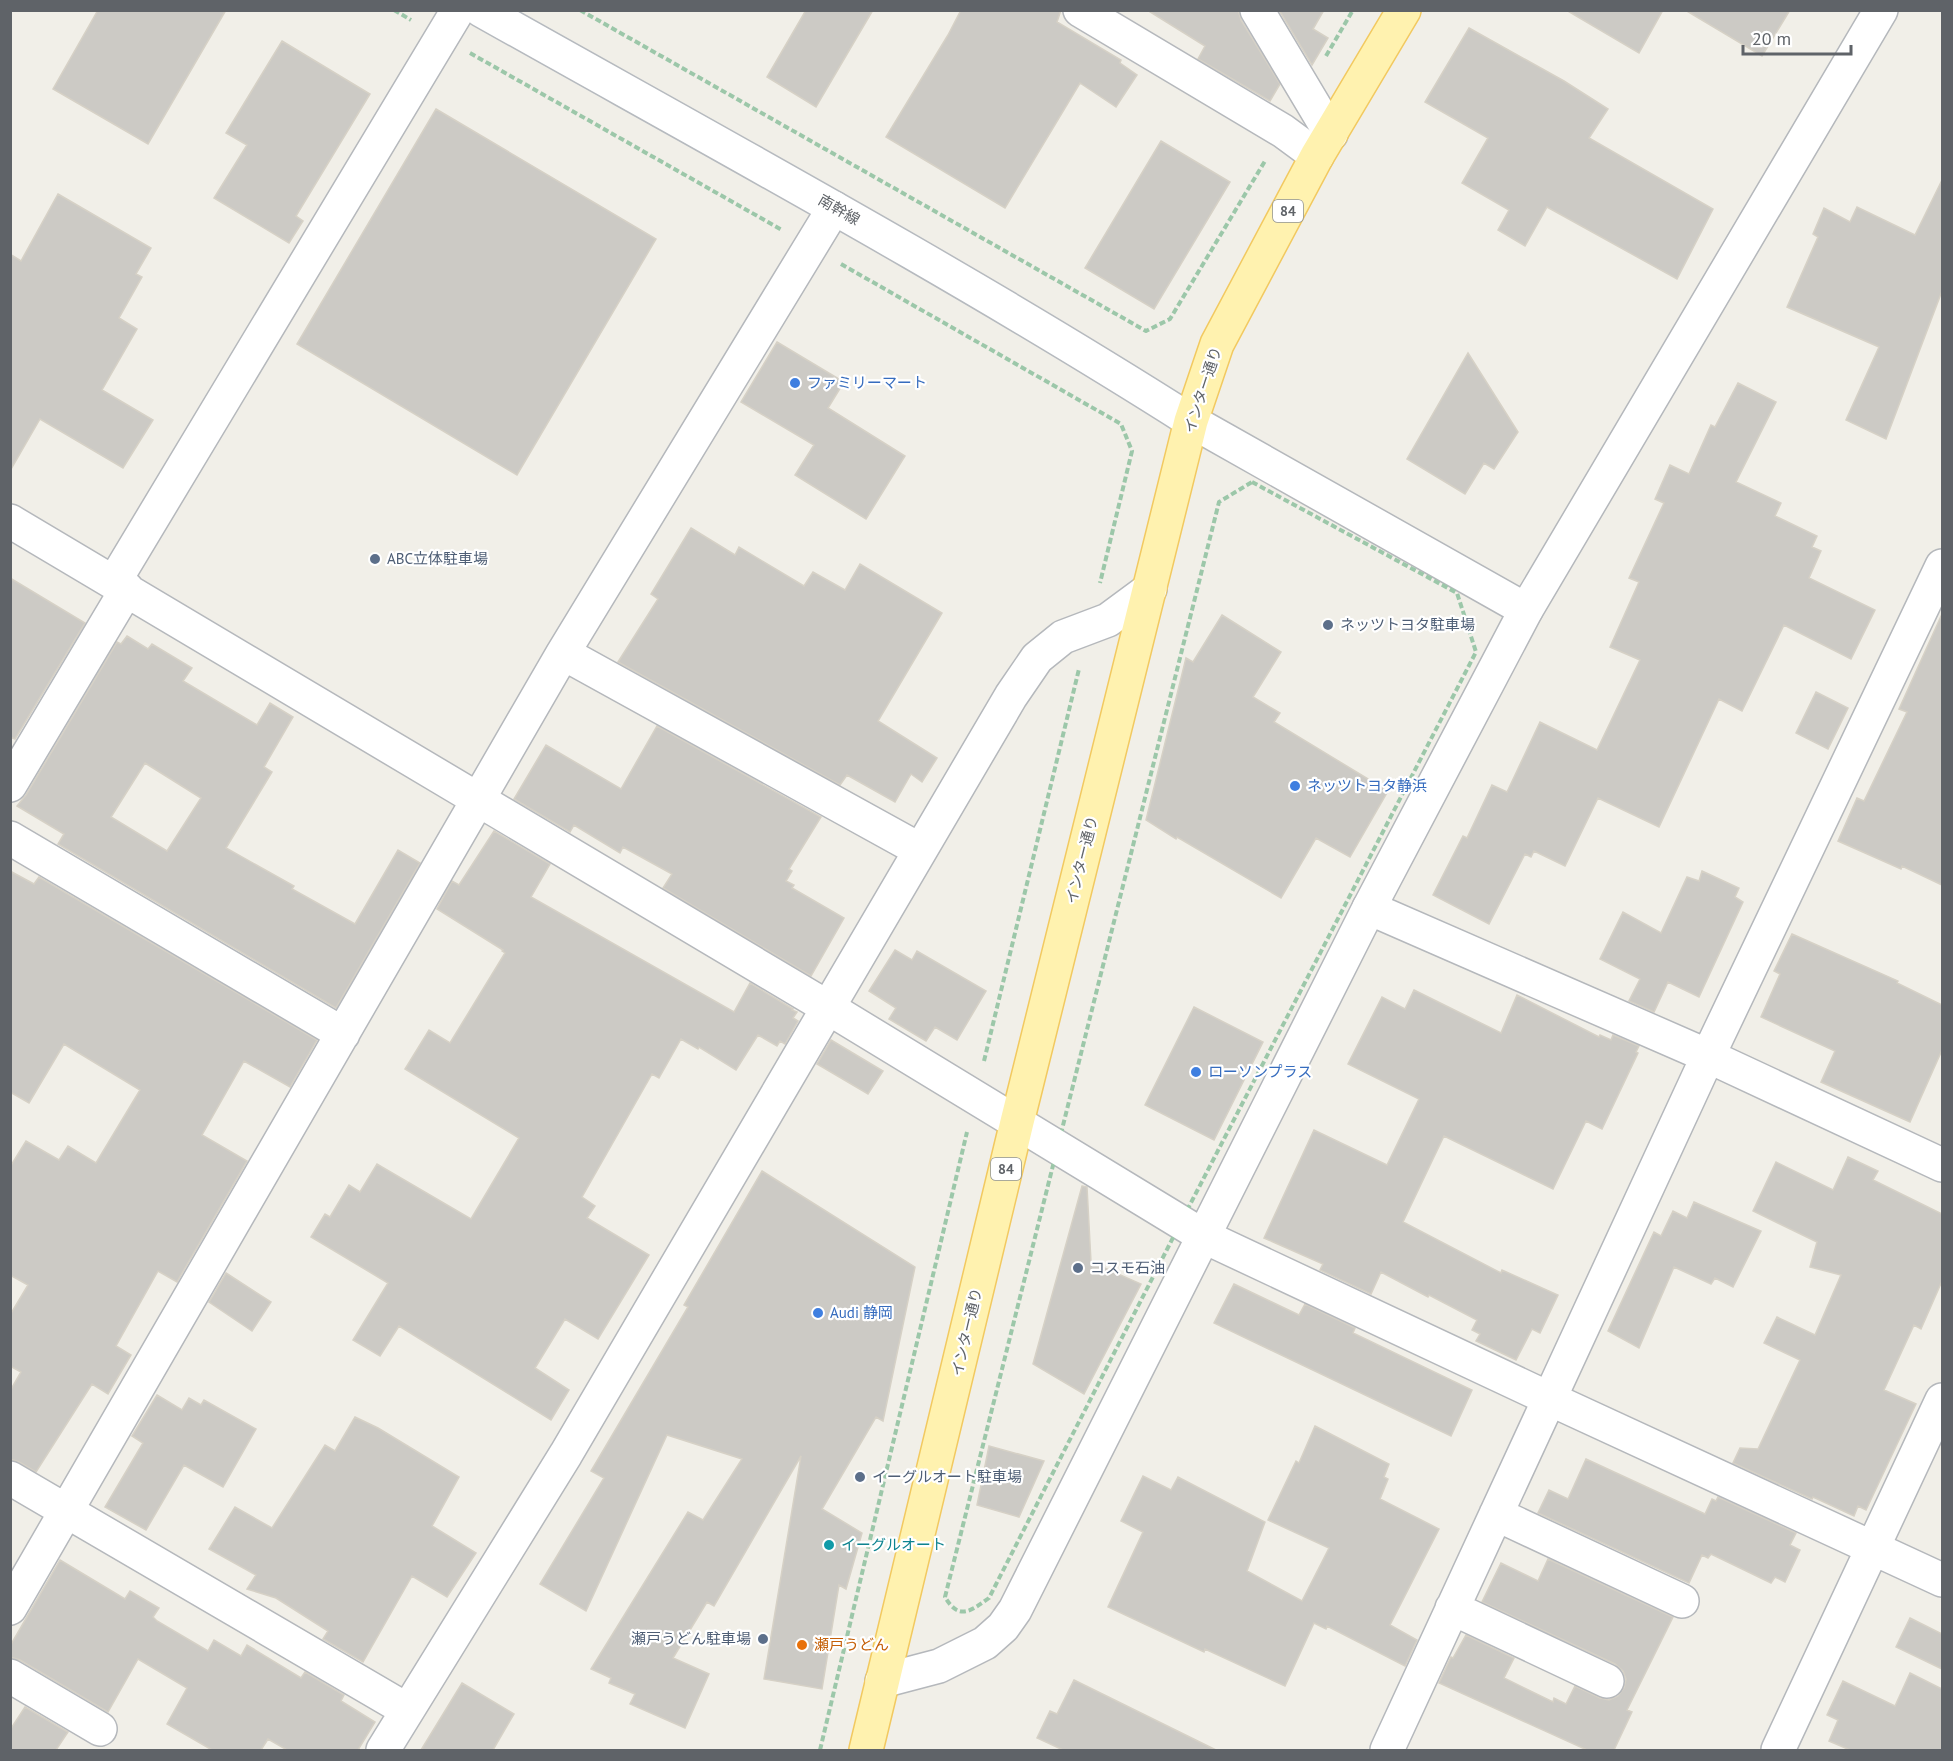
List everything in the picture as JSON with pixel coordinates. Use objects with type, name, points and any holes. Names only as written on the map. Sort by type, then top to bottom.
[{"type":"main road","name":"インター通り","points":[[866,1750],[1017,1122],[1191,421],[1217,344],[1324,145],[1404,10]]},
{"type":"street","name":"南幹線","points":[[481,10],[834,207],[1000,303],[1191,421],[1526,610]]},
{"type":"street","points":[[1080,10],[1283,131],[1324,145]]},
{"type":"street","points":[[1257,10],[1305,92],[1324,145]]},
{"type":"street","points":[[882,1681],[939,1666],[985,1643],[1009,1619],[1020,1600],[1193,1229],[1369,908],[1526,610],[1881,10]]},
{"type":"street","points":[[10,785],[121,586],[449,24]]},
{"type":"street","points":[[10,1608],[563,653],[834,207]]},
{"type":"street","points":[[10,520],[827,1007],[1193,1229],[1550,1399],[1942,1580]]},
{"type":"street","points":[[1387,1750],[1708,1056],[1942,566]]},
{"type":"street","points":[[383,1750],[566,1454],[1011,696],[1037,658],[1063,638],[1108,620],[1150,589]]},
{"type":"street","points":[[563,653],[920,850]]},
{"type":"street","points":[[10,838],[343,1034]]},
{"type":"street","points":[[1369,908],[1708,1056],[1942,1165]]},
{"type":"street","points":[[1778,1750],[1942,1400]]},
{"type":"street","points":[[10,1478],[408,1710]]},
{"type":"street","points":[[1496,1514],[1682,1601]]},
{"type":"street","points":[[1452,1608],[1608,1681]]},
{"type":"street","points":[[10,1676],[100,1729]]},
{"type":"path","points":[[394,10],[449,24],[810,246],[1121,424]]},
{"type":"path","points":[[580,10],[1146,331],[1170,319],[1283,131]]},
{"type":"path","points":[[1305,92],[1353,10]]},
{"type":"path","points":[[1252,482],[1457,593],[1476,652],[1193,1229],[989,1598],[975,1608],[962,1612],[952,1608],[945,1598],[1057,1146],[1219,502],[1252,482]]},
{"type":"building","points":[[98,10],[226,10],[148,144],[53,89]]},
{"type":"building","points":[[806,10],[873,10],[816,107],[767,77]]},
{"type":"building","points":[[961,10],[1061,10],[1057,22],[1121,60],[1120,63],[1137,75],[1116,107],[1080,83],[1005,208],[886,137]]},
{"type":"building","points":[[1147,10],[1238,10],[1241,20],[1280,84],[1270,101],[1198,59],[1205,46]]},
{"type":"building","points":[[1279,10],[1324,10],[1313,29],[1328,38],[1312,65]]},
{"type":"building","points":[[1566,10],[1663,10],[1639,53]]},
{"type":"building","points":[[1685,10],[1790,10],[1762,56]]},
{"type":"building","points":[[1469,28],[1564,81],[1608,109],[1589,138],[1713,209],[1677,279],[1547,207],[1525,246],[1498,230],[1509,210],[1462,183],[1488,138],[1425,102]]},
{"type":"building","points":[[282,41],[370,94],[296,216],[303,221],[289,243],[214,198],[247,145],[226,133]]},
{"type":"building","points":[[436,109],[656,239],[517,475],[297,344]]},
{"type":"building","points":[[1161,141],[1230,182],[1154,309],[1085,268]]},
{"type":"building","points":[[1942,180],[1942,291],[1886,439],[1846,420],[1879,347],[1787,307],[1818,237],[1813,234],[1824,208],[1850,222],[1857,207],[1915,235]]},
{"type":"building","points":[[58,194],[151,248],[136,274],[142,277],[119,318],[137,329],[102,390],[153,420],[123,468],[40,419],[10,471],[10,254],[21,261]]},
{"type":"building","points":[[777,342],[844,382],[828,408],[905,456],[866,519],[795,475],[814,445],[741,402]]},
{"type":"building","points":[[1468,353],[1518,432],[1494,469],[1484,463],[1465,494],[1407,459]]},
{"type":"building","points":[[1738,383],[1776,402],[1736,482],[1781,503],[1775,516],[1817,536],[1812,547],[1821,551],[1809,578],[1875,610],[1851,659],[1784,625],[1742,711],[1719,699],[1659,827],[1598,798],[1565,866],[1534,851],[1531,857],[1525,854],[1489,924],[1433,895],[1463,836],[1467,838],[1492,785],[1507,792],[1540,722],[1597,750],[1640,660],[1610,647],[1639,582],[1629,578],[1664,503],[1655,499],[1670,465],[1689,474],[1711,425],[1715,427]]},
{"type":"building","points":[[691,528],[735,555],[739,547],[804,586],[813,572],[845,590],[860,564],[942,613],[878,721],[937,758],[922,782],[911,774],[895,802],[847,775],[840,785],[618,662],[658,599],[651,594]]},
{"type":"building","points":[[10,578],[85,623],[15,739],[10,737]]},
{"type":"building","points":[[1942,614],[1942,885],[1902,866],[1901,869],[1838,841],[1857,798],[1864,801],[1907,712],[1899,709]]},
{"type":"building","points":[[1222,615],[1281,652],[1253,697],[1280,713],[1274,722],[1388,791],[1350,857],[1316,838],[1281,898],[1146,820],[1186,658],[1193,662]]},
{"type":"building","points":[[127,636],[148,649],[152,644],[192,668],[183,681],[257,725],[270,703],[293,717],[264,767],[272,772],[226,848],[294,886],[292,889],[355,924],[398,850],[420,863],[336,1008],[58,844],[64,834],[17,806],[26,795],[117,642],[121,644]],"holes":[[[145,763],[201,798],[167,851],[111,817]]]},
{"type":"building","points":[[1816,692],[1848,708],[1828,749],[1796,733]]},
{"type":"building","points":[[657,726],[821,817],[789,869],[792,871],[786,881],[794,885],[792,888],[844,918],[811,976],[663,888],[672,874],[623,847],[620,853],[574,825],[570,832],[514,799],[546,745],[621,789]]},
{"type":"building","points":[[494,831],[550,864],[531,897],[734,1012],[750,983],[797,1012],[793,1018],[798,1021],[785,1044],[780,1041],[777,1046],[758,1035],[736,1070],[699,1047],[698,1049],[681,1039],[659,1078],[652,1074],[582,1197],[595,1206],[587,1218],[649,1255],[598,1339],[565,1319],[535,1368],[569,1390],[551,1420],[399,1326],[380,1356],[353,1340],[388,1283],[311,1237],[325,1214],[330,1217],[349,1185],[360,1192],[377,1164],[471,1219],[519,1138],[405,1069],[429,1030],[450,1043],[505,953],[437,909],[452,881],[459,885]]},
{"type":"building","points":[[10,871],[34,884],[39,877],[317,1040],[290,1087],[244,1061],[202,1135],[247,1161],[177,1282],[158,1271],[116,1346],[131,1355],[108,1394],[92,1384],[36,1472],[10,1459],[10,1391],[21,1372],[10,1366],[10,1315],[28,1285],[10,1275],[10,1167],[26,1141],[59,1160],[68,1146],[96,1163],[140,1090],[64,1044],[29,1103],[10,1092]]},
{"type":"building","points":[[1702,871],[1739,888],[1735,897],[1743,902],[1699,997],[1668,982],[1654,1012],[1629,1001],[1640,979],[1600,959],[1623,912],[1661,933],[1687,877],[1699,881]]},
{"type":"building","points":[[1792,934],[1898,981],[1897,983],[1942,1005],[1942,1050],[1910,1122],[1821,1082],[1835,1051],[1761,1017],[1780,974],[1774,971]]},
{"type":"building","points":[[895,950],[912,960],[917,951],[986,991],[957,1040],[935,1027],[926,1041],[889,1019],[896,1008],[869,991]]},
{"type":"building","points":[[1414,990],[1501,1033],[1517,995],[1599,1037],[1600,1035],[1611,1040],[1613,1035],[1639,1046],[1636,1052],[1638,1053],[1602,1129],[1586,1121],[1553,1189],[1444,1136],[1403,1222],[1501,1273],[1502,1270],[1558,1295],[1540,1333],[1532,1329],[1516,1360],[1476,1341],[1480,1334],[1472,1330],[1477,1320],[1429,1295],[1428,1297],[1381,1272],[1371,1294],[1320,1270],[1323,1264],[1264,1238],[1314,1130],[1387,1165],[1419,1099],[1348,1064],[1382,997],[1405,1009]]},
{"type":"building","points":[[1194,1007],[1263,1042],[1214,1140],[1145,1105]]},
{"type":"building","points":[[831,1040],[883,1071],[868,1094],[817,1064]]},
{"type":"building","points":[[1848,1157],[1878,1171],[1873,1180],[1942,1214],[1942,1281],[1921,1329],[1914,1325],[1884,1390],[1916,1404],[1866,1510],[1858,1506],[1854,1516],[1733,1463],[1740,1448],[1758,1449],[1800,1360],[1764,1343],[1777,1317],[1815,1335],[1841,1275],[1810,1267],[1817,1242],[1753,1211],[1776,1162],[1833,1190]]},
{"type":"building","points":[[762,1171],[915,1267],[883,1421],[876,1417],[822,1509],[862,1533],[846,1589],[839,1585],[822,1689],[764,1679],[801,1456],[714,1606],[707,1602],[673,1658],[709,1674],[685,1728],[630,1704],[635,1694],[609,1683],[611,1678],[591,1669],[688,1512],[703,1520],[742,1459],[667,1435],[586,1611],[540,1584],[604,1478],[591,1471],[688,1307],[684,1305]]},
{"type":"building","points":[[1082,1186],[1087,1187],[1091,1262],[1141,1284],[1084,1394],[1033,1364]]},
{"type":"building","points":[[1694,1202],[1761,1231],[1733,1287],[1715,1278],[1711,1284],[1674,1267],[1639,1348],[1608,1331],[1654,1232],[1661,1236],[1673,1211],[1687,1218]]},
{"type":"building","points":[[226,1273],[271,1302],[252,1331],[209,1302]]},
{"type":"building","points":[[1234,1284],[1299,1315],[1305,1304],[1355,1328],[1353,1333],[1472,1390],[1451,1436],[1214,1323]]},
{"type":"building","points":[[157,1395],[182,1410],[189,1398],[201,1405],[204,1400],[256,1429],[223,1487],[184,1465],[146,1530],[105,1507],[143,1443],[132,1436]]},
{"type":"building","points":[[355,1417],[378,1428],[459,1477],[432,1526],[476,1553],[447,1597],[412,1576],[363,1662],[323,1639],[328,1631],[276,1598],[247,1589],[256,1575],[209,1549],[235,1507],[272,1528],[325,1445],[335,1451]]},
{"type":"building","points":[[1315,1426],[1389,1464],[1384,1477],[1388,1479],[1380,1499],[1439,1529],[1390,1625],[1417,1640],[1405,1666],[1327,1626],[1326,1629],[1314,1623],[1285,1686],[1205,1649],[1204,1652],[1108,1607],[1143,1532],[1121,1521],[1143,1476],[1171,1490],[1178,1477],[1265,1522],[1247,1571],[1302,1601],[1329,1548],[1268,1520],[1296,1461],[1299,1463]]},
{"type":"building","points":[[989,1446],[1044,1461],[1019,1517],[977,1505]]},
{"type":"building","points":[[1586,1459],[1705,1514],[1712,1499],[1716,1501],[1718,1497],[1796,1533],[1790,1545],[1800,1550],[1785,1582],[1775,1577],[1771,1583],[1711,1554],[1708,1558],[1702,1555],[1689,1583],[1538,1513],[1549,1490],[1568,1499]]},
{"type":"building","points":[[1548,1559],[1673,1617],[1627,1710],[1632,1712],[1614,1750],[1587,1750],[1439,1683],[1451,1657],[1453,1658],[1466,1635],[1514,1658],[1504,1678],[1553,1702],[1554,1698],[1566,1704],[1575,1686],[1600,1698],[1609,1700],[1618,1696],[1624,1688],[1626,1679],[1623,1671],[1615,1664],[1482,1602],[1501,1563],[1538,1581]]},
{"type":"building","points":[[60,1560],[125,1599],[130,1591],[159,1608],[153,1617],[157,1621],[208,1651],[214,1640],[241,1656],[247,1645],[301,1678],[305,1672],[344,1695],[341,1701],[375,1722],[358,1750],[287,1750],[268,1739],[261,1750],[212,1750],[167,1724],[187,1688],[138,1659],[108,1712],[20,1660],[10,1657],[10,1646]]},
{"type":"building","points":[[1910,1618],[1942,1634],[1942,1669],[1896,1647]]},
{"type":"building","points":[[1910,1673],[1942,1689],[1942,1750],[1850,1750],[1829,1741],[1838,1720],[1827,1715],[1843,1681],[1895,1706]]},
{"type":"building","points":[[1074,1680],[1216,1750],[1063,1750],[1037,1738],[1050,1711],[1057,1714]]},
{"type":"building","points":[[462,1683],[514,1714],[493,1750],[421,1750]]},
{"type":"building","points":[[25,1707],[68,1732],[56,1750],[10,1750],[10,1730]]},
{"type":"place","name":"ファミリーマート","points":[[795,383]]},
{"type":"place","name":"ABC立体駐車場","points":[[375,559]]},
{"type":"place","name":"ネッツトヨタ駐車場","points":[[1328,625]]},
{"type":"place","name":"ネッツトヨタ静浜","points":[[1295,786]]},
{"type":"place","name":"ローソンプラス","points":[[1196,1072]]},
{"type":"place","name":"コスモ石油","points":[[1078,1268]]},
{"type":"place","name":"Audi 静岡","points":[[818,1313]]},
{"type":"place","name":"イーグルオート駐車場","points":[[860,1477]]},
{"type":"place","name":"イーグルオート","points":[[829,1545]]},
{"type":"place","name":"瀬戸うどん駐車場","points":[[763,1639]]},
{"type":"place","name":"瀬戸うどん","points":[[802,1645]]}]
